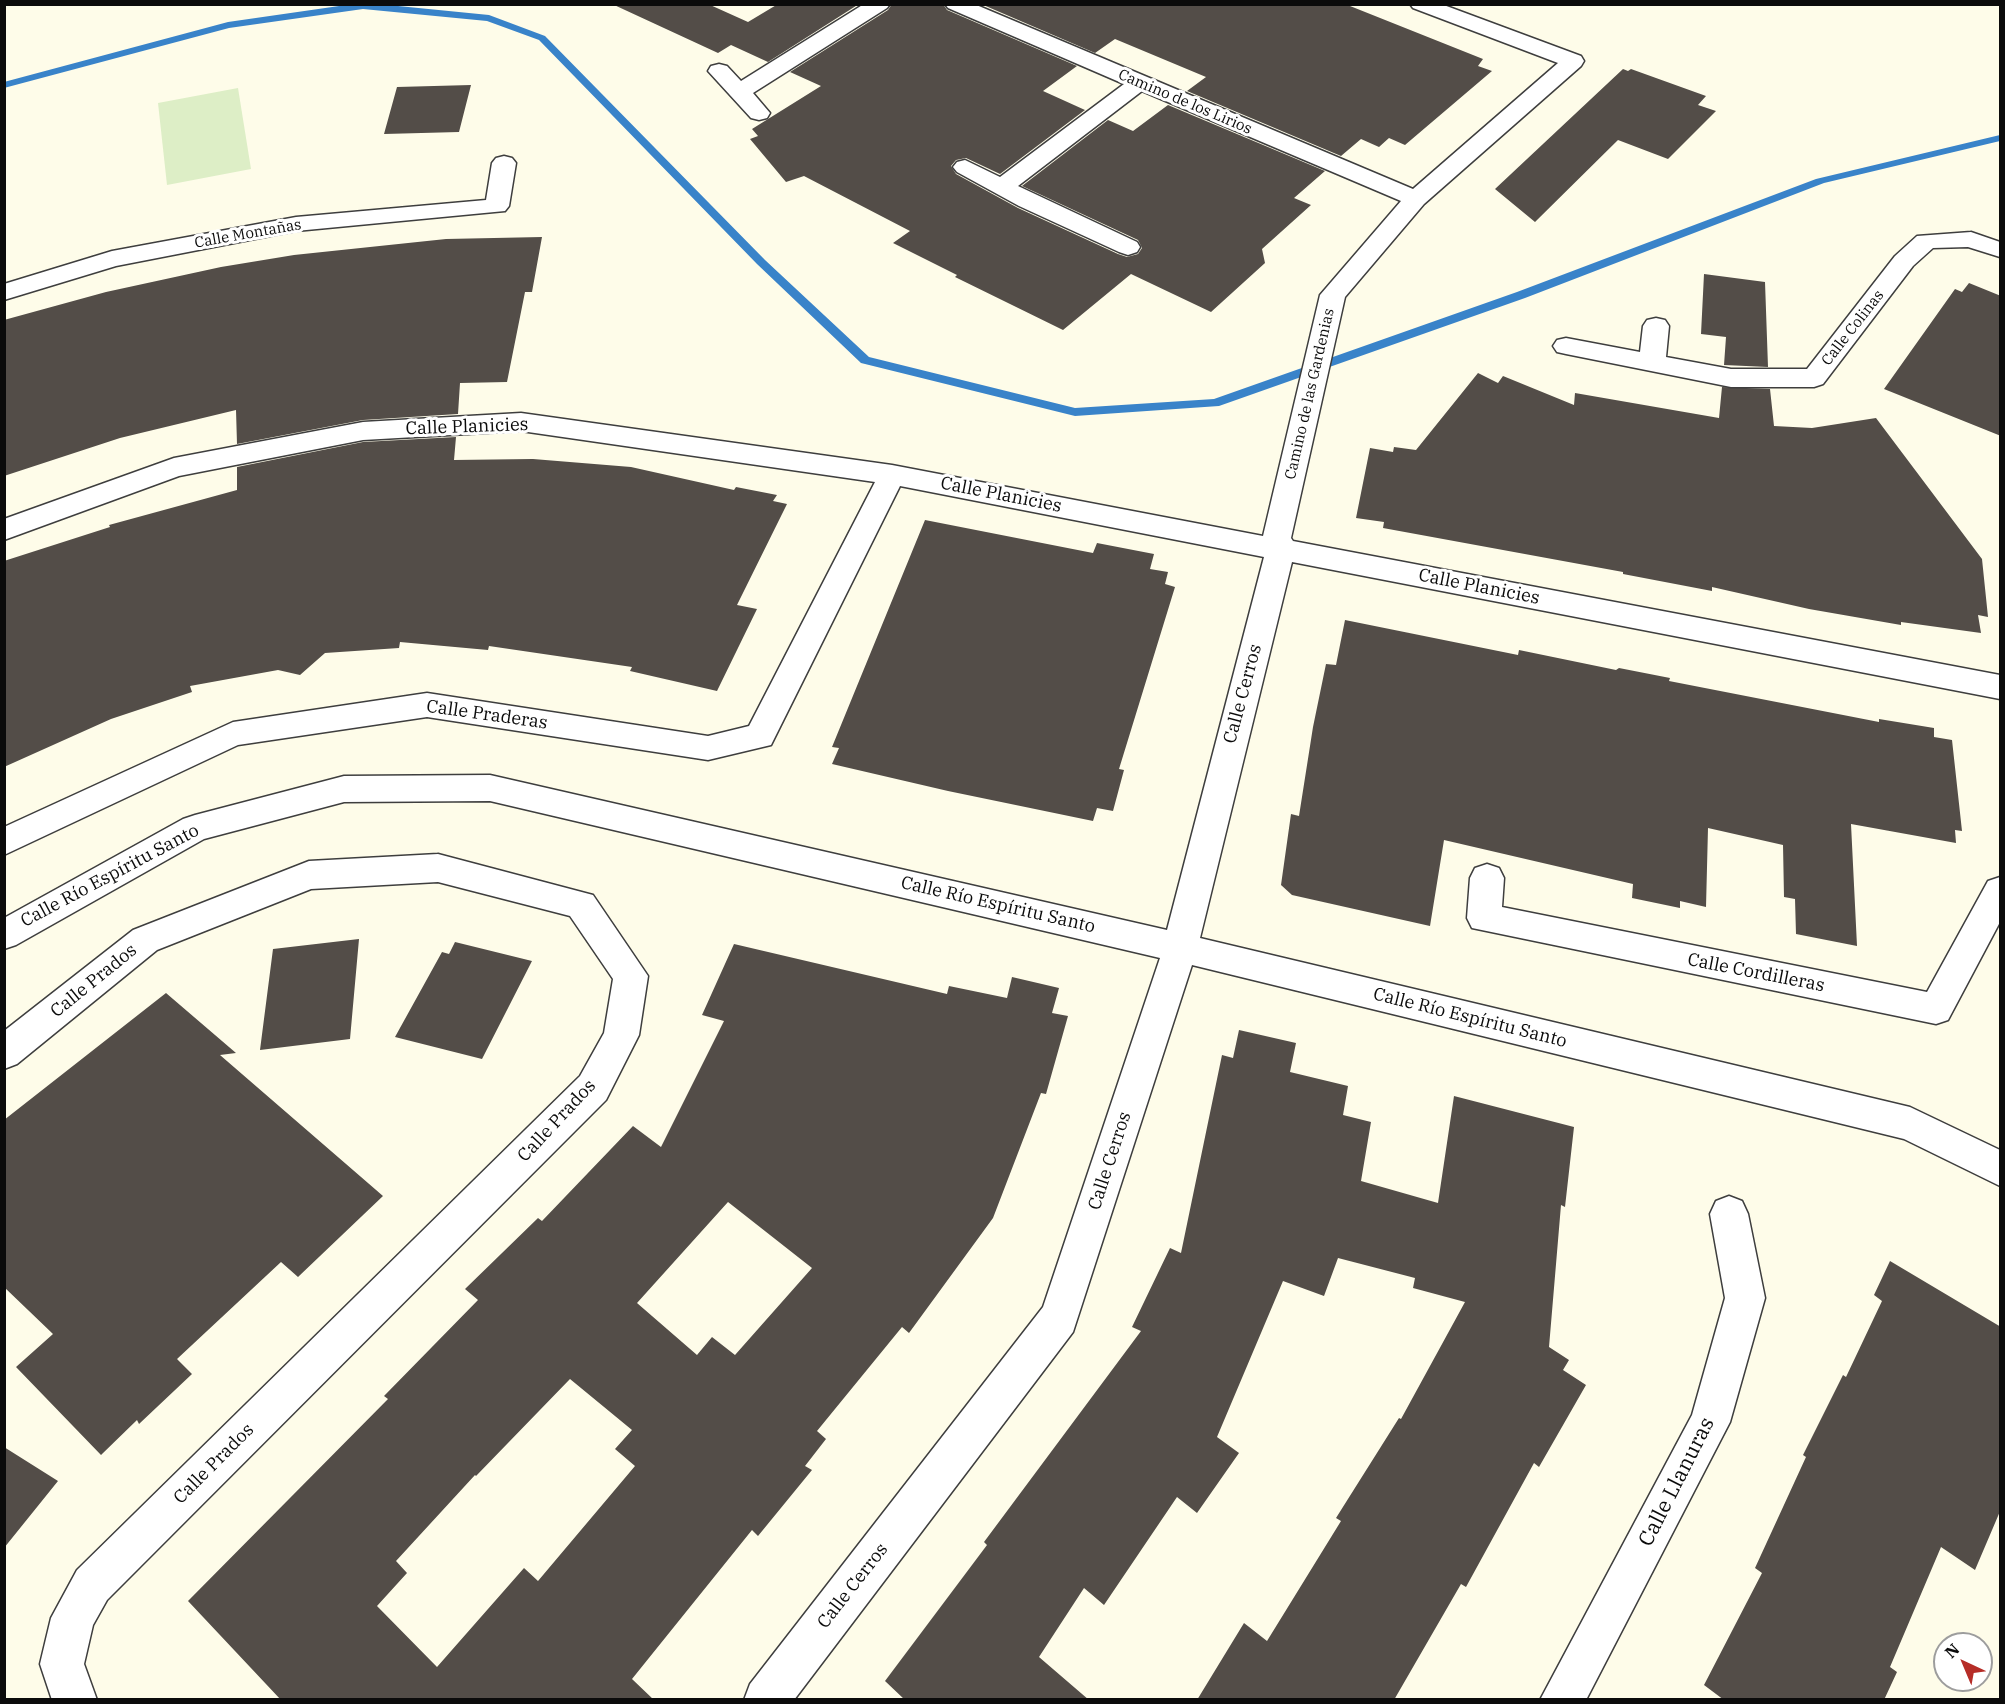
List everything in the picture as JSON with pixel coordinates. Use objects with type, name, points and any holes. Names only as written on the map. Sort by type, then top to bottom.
[{"type":"street","points":[[740,92],[880,4]]},
{"type":"street","name":"Camino de los Lirios","points":[[955,4],[1416,199]]},
{"type":"street","name":"Camino de las Gardenias","points":[[1279,543],[1333,295],[1416,199],[1572,61],[1420,4]]},
{"type":"street","points":[[719,71],[759,113]]},
{"type":"street","points":[[1003,186],[1138,83]]},
{"type":"street","name":"Calle Montañas","points":[[4,292],[112,259],[296,224],[498,206],[504,163]]},
{"type":"street","points":[[965,167],[1027,201],[1128,247]]},
{"type":"street","name":"Calle Colinas","points":[[1652,363],[1731,378],[1814,378],[1905,261],[1926,241],[1971,239],[2001,250]]},
{"type":"street","points":[[1566,346],[1652,363],[1656,326]]},
{"type":"street","name":"Calle Planicies","points":[[4,530],[174,467],[363,431],[521,422],[892,475],[1279,543],[2001,687]]},
{"type":"street","name":"Calle Praderas","points":[[4,842],[233,734],[427,705],[708,748],[760,736],[892,475]]},
{"type":"street","name":"Calle Cerros","points":[[765,1700],[1059,1318],[1180,948],[1279,543]]},
{"type":"street","name":"Calle Río Espíritu Santo","points":[[4,935],[195,828],[344,789],[490,788],[1180,948],[1910,1124],[2001,1169]]},
{"type":"street","name":"Calle Prados","points":[[4,1053],[145,940],[309,875],[438,868],[581,905],[631,976],[621,1035],[593,1088],[92,1585],[73,1617],[62,1664],[75,1700]]},
{"type":"street","name":"Calle Cordilleras","points":[[1487,878],[1484,918],[1936,1009],[2001,891]]},
{"type":"street","name":"Calle Llanuras","points":[[1562,1700],[1710,1422],[1745,1298],[1729,1214]]},
{"type":"green space","points":[[238,88],[251,169],[167,185],[158,103]]},
{"type":"building","points":[[612,4],[708,4],[748,22],[778,4],[859,4],[768,62],[731,45],[718,53]]},
{"type":"building","points":[[892,4],[943,4],[947,10],[1077,66],[1043,91],[1085,110],[1000,174],[966,158],[956,160],[951,166],[956,174],[1018,208],[1118,254],[1127,257],[1138,254],[1142,248],[1138,240],[1022,186],[1108,120],[1133,131],[1168,105],[1325,171],[1294,198],[1311,205],[1262,249],[1265,263],[1211,312],[1131,274],[1063,330],[955,277],[957,275],[893,243],[910,231],[804,176],[786,182],[750,139],[758,136],[752,129],[821,86],[790,72],[888,10]]},
{"type":"building","points":[[981,4],[1345,4],[1483,59],[1478,66],[1492,71],[1405,145],[1389,138],[1379,147],[1361,139],[1341,156],[1187,91],[1206,77],[1115,39],[1095,53]]},
{"type":"building","points":[[1623,69],[1628,71],[1631,69],[1706,96],[1698,105],[1716,111],[1668,159],[1618,140],[1535,222],[1495,189]]},
{"type":"building","points":[[471,85],[459,132],[384,134],[397,87]]},
{"type":"building","points":[[542,237],[532,292],[525,292],[507,382],[460,383],[458,414],[363,420],[237,444],[236,410],[120,438],[4,476],[4,320],[106,292],[221,267],[294,255],[446,239]]},
{"type":"building","points":[[1704,274],[1765,282],[1768,367],[1724,365],[1726,337],[1701,334]]},
{"type":"building","points":[[1969,283],[2001,296],[2001,436],[1884,389],[1955,289],[1962,292]]},
{"type":"building","points":[[1478,373],[1498,383],[1503,376],[1574,405],[1575,393],[1719,418],[1722,387],[1770,389],[1774,426],[1812,428],[1876,418],[1982,559],[1988,617],[1978,615],[1981,633],[1901,622],[1901,625],[1809,609],[1712,587],[1712,591],[1623,574],[1623,572],[1383,528],[1384,522],[1356,518],[1370,448],[1393,452],[1394,447],[1416,450]]},
{"type":"building","points":[[456,437],[454,460],[533,459],[631,467],[734,490],[736,487],[777,495],[773,501],[787,504],[737,605],[757,609],[717,691],[630,671],[632,667],[489,646],[488,650],[400,642],[399,648],[325,653],[300,675],[278,670],[190,686],[192,692],[111,719],[4,767],[4,561],[110,527],[109,525],[237,490],[237,467],[363,442]]},
{"type":"building","points":[[925,520],[1093,553],[1097,543],[1154,554],[1150,569],[1168,572],[1165,584],[1175,587],[1119,769],[1124,770],[1113,811],[1097,808],[1093,821],[832,764],[839,748],[832,747]]},
{"type":"building","points":[[1345,620],[1518,655],[1519,650],[1616,670],[1619,668],[1670,678],[1669,681],[1879,722],[1879,719],[1934,728],[1934,737],[1952,740],[1962,831],[1955,830],[1956,843],[1851,824],[1857,946],[1796,934],[1795,899],[1784,897],[1783,845],[1708,828],[1706,907],[1680,901],[1680,908],[1632,898],[1633,884],[1444,840],[1430,926],[1292,895],[1281,885],[1291,814],[1299,816],[1326,664],[1336,665]]},
{"type":"building","points":[[359,939],[350,1039],[260,1050],[273,949]]},
{"type":"building","points":[[455,942],[532,961],[482,1059],[395,1037],[442,952],[449,954]]},
{"type":"building","points":[[734,944],[947,994],[949,986],[1007,998],[1012,977],[1059,988],[1052,1013],[1068,1016],[1046,1094],[1041,1093],[993,1218],[909,1333],[902,1327],[817,1431],[826,1439],[805,1466],[812,1470],[758,1536],[752,1530],[632,1679],[654,1700],[281,1700],[188,1601],[388,1399],[384,1396],[478,1300],[465,1289],[538,1218],[542,1221],[633,1126],[661,1147],[724,1021],[702,1015]],"holes":[[[728,1202],[812,1268],[735,1355],[712,1337],[697,1355],[637,1303]],[[570,1379],[632,1430],[615,1449],[635,1466],[538,1581],[524,1568],[437,1667],[377,1606],[407,1573],[396,1561],[475,1475]]]},
{"type":"building","points":[[166,993],[236,1053],[220,1055],[383,1196],[298,1277],[281,1262],[177,1359],[192,1374],[139,1424],[137,1420],[101,1455],[16,1367],[53,1334],[4,1287],[4,1120]]},
{"type":"building","points":[[1239,1030],[1296,1043],[1290,1072],[1348,1086],[1343,1115],[1371,1122],[1361,1181],[1438,1203],[1454,1096],[1574,1127],[1565,1207],[1561,1205],[1549,1347],[1569,1360],[1563,1370],[1586,1385],[1539,1467],[1534,1463],[1466,1587],[1461,1584],[1394,1700],[1197,1700],[1244,1623],[1267,1641],[1341,1521],[1336,1518],[1399,1418],[1401,1419],[1465,1302],[1413,1288],[1415,1278],[1338,1258],[1324,1296],[1283,1281],[1217,1437],[1239,1453],[1197,1513],[1177,1497],[1104,1605],[1084,1588],[1039,1657],[1089,1700],[905,1700],[885,1681],[987,1545],[984,1542],[1141,1331],[1132,1327],[1170,1248],[1181,1253],[1222,1055],[1233,1058]]},
{"type":"building","points":[[1890,1261],[2001,1327],[2001,1509],[1975,1570],[1941,1547],[1890,1667],[1897,1672],[1884,1700],[1724,1700],[1704,1685],[1762,1573],[1755,1568],[1806,1457],[1803,1455],[1843,1375],[1846,1377],[1882,1301],[1874,1295]]},
{"type":"building","points":[[4,1447],[58,1481],[4,1548]]},
{"type":"waterway","points":[[4,85],[228,25],[363,6],[489,18],[542,38],[761,262],[865,360],[1075,412],[1215,403],[1521,295],[1820,181],[2000,138]]}]
